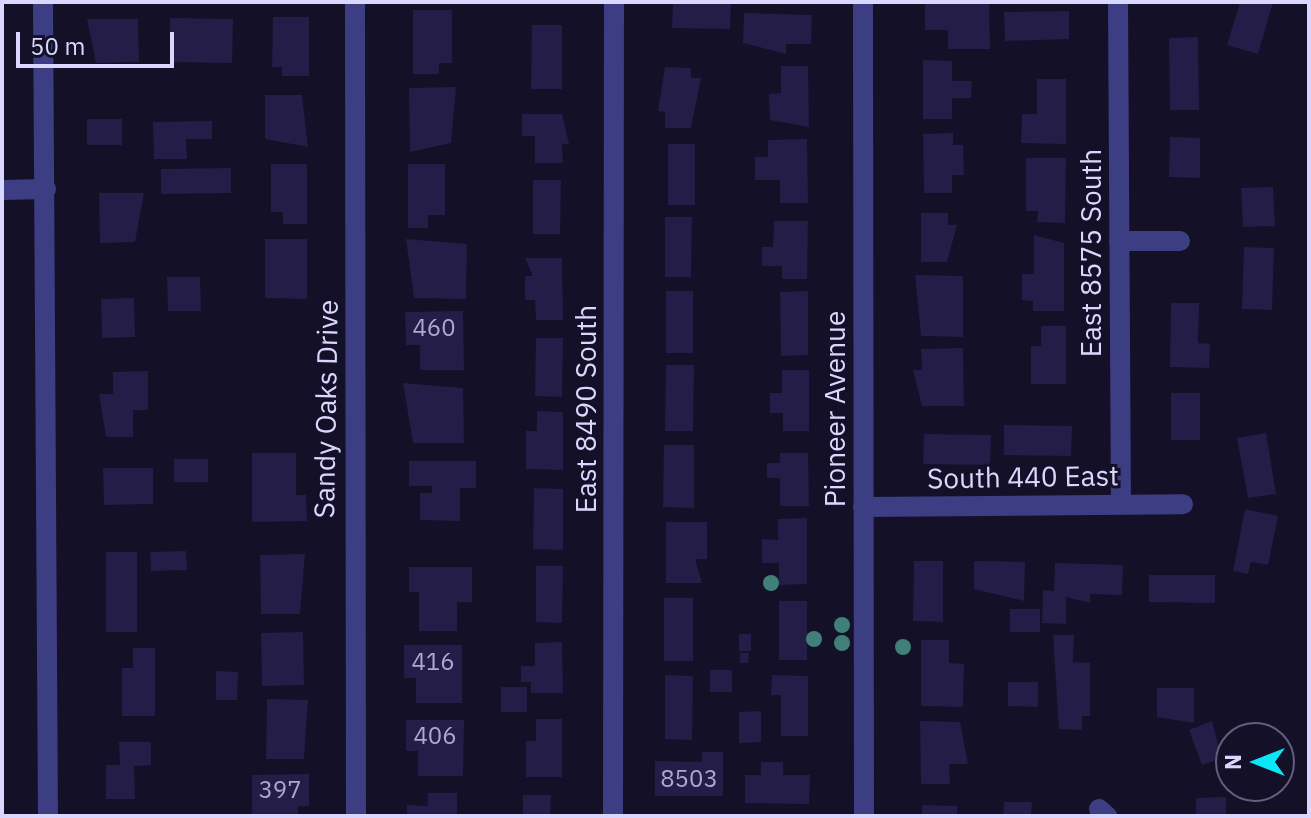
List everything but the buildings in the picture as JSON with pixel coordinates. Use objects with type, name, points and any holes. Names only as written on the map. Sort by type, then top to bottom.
[{"type":"street","points":[[43,2],[48,816]]},
{"type":"street","name":"Sandy Oaks Drive","points":[[355,2],[356,816]]},
{"type":"street","name":"East 8490 South","points":[[613,816],[614,2]]},
{"type":"street","name":"Pioneer Avenue","points":[[863,2],[864,816]]},
{"type":"street","name":"East 8575 South","points":[[1118,2],[1121,503]]},
{"type":"street","points":[[2,190],[46,189]]},
{"type":"street","points":[[1119,241],[1180,241]]},
{"type":"street","name":"South 440 East","points":[[863,507],[1183,504]]}]
